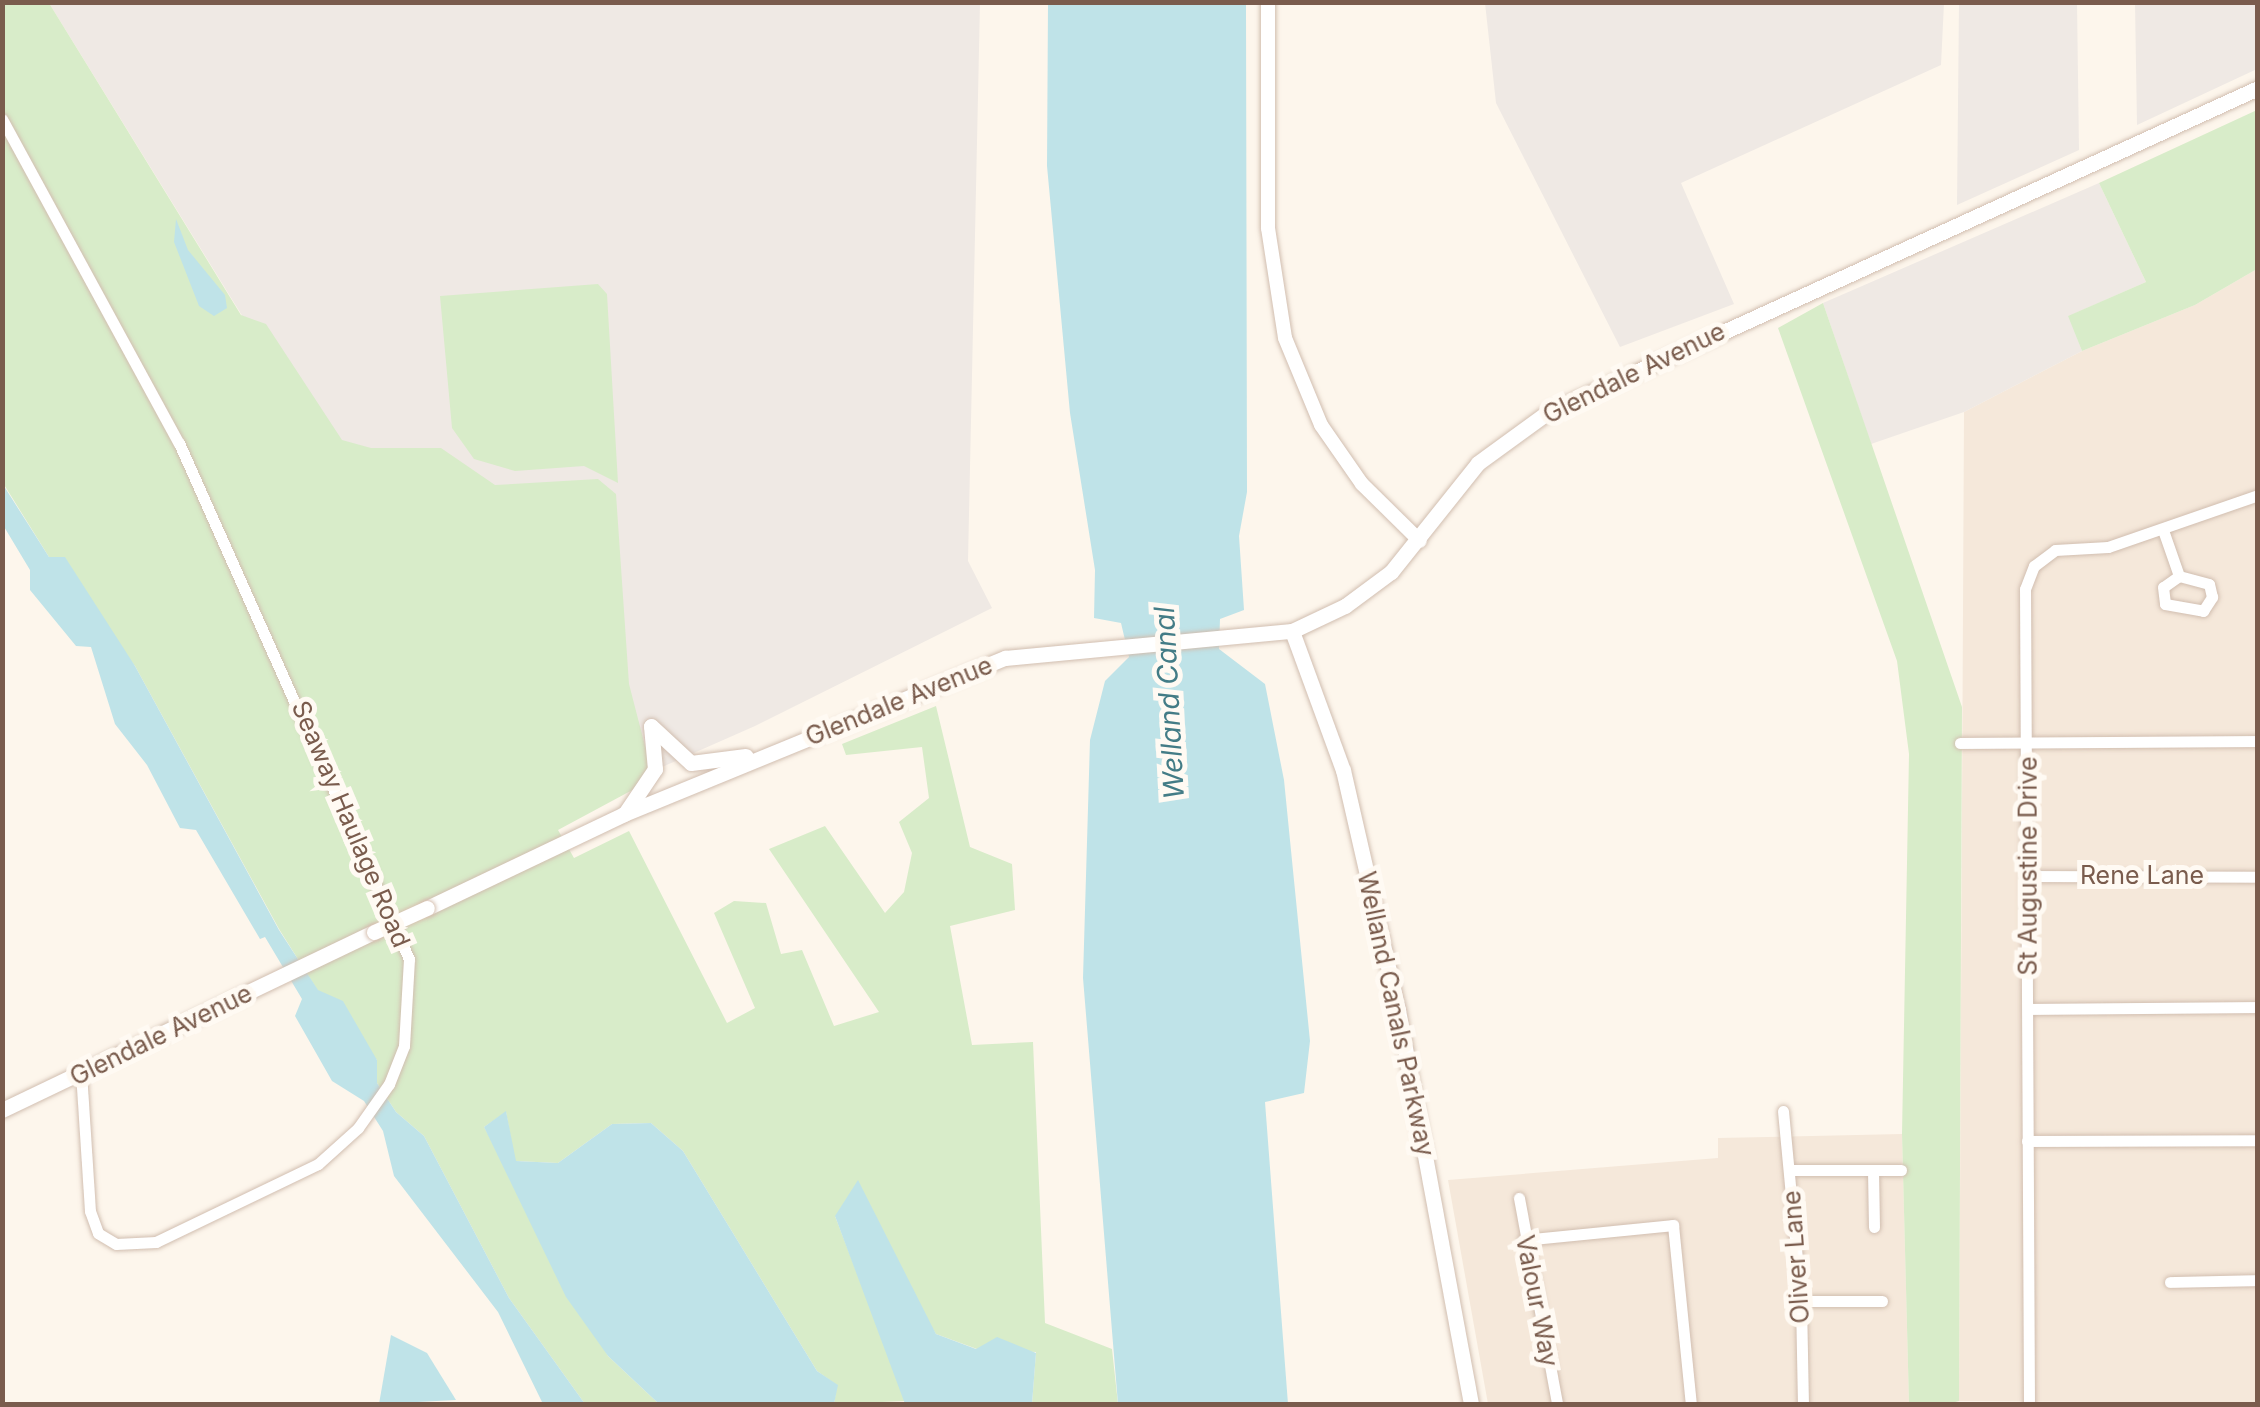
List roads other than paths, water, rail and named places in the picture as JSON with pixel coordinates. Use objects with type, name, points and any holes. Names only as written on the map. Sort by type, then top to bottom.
[{"type":"main road","name":"Glendale Avenue","points":[[2,1110],[624,814],[1005,658],[1292,630],[1368,591],[1420,541],[1478,463],[1548,412],[2258,88]]},
{"type":"main road","name":"Welland Canals Parkway","points":[[1292,630],[1348,788],[1398,1010],[1471,1404]]},
{"type":"main road","points":[[624,814],[650,784],[651,726],[692,763],[780,749]]},
{"type":"street","points":[[1268,2],[1268,228],[1285,338],[1321,425],[1362,484],[1420,541]]},
{"type":"street","name":"Seaway Haulage Road","points":[[2,119],[179,443],[390,905],[409,959],[410,1017],[389,1084],[358,1128],[318,1164],[156,1242],[116,1244],[98,1233],[90,1211],[81,1073]]},
{"type":"street","name":"St Augustine Drive","points":[[2029,1404],[2025,589],[2034,566],[2056,550],[2108,547],[2258,495]]},
{"type":"street","points":[[2163,530],[2179,576]]},
{"type":"street","points":[[1960,743],[2258,741]]},
{"type":"street","name":"Rene Lane","points":[[2026,876],[2258,877]]},
{"type":"street","points":[[2028,1009],[2258,1008]]},
{"type":"street","name":"Oliver Lane","points":[[1782,1111],[1802,1300],[1803,1404]]},
{"type":"street","points":[[2028,1142],[2258,1140]]},
{"type":"street","points":[[1790,1170],[1901,1170]]},
{"type":"street","points":[[1874,1170],[1874,1227]]},
{"type":"street","name":"Valour Way","points":[[1519,1198],[1557,1404]]},
{"type":"street","points":[[1524,1240],[1673,1225],[1691,1404]]},
{"type":"street","points":[[2170,1282],[2258,1280]]},
{"type":"street","points":[[1802,1300],[1882,1301]]},
{"type":"water","name":"Welland Canal","points":[[1048,3],[1246,3],[1247,492],[1239,536],[1244,610],[1220,619],[1219,649],[1265,684],[1284,780],[1310,1041],[1304,1093],[1265,1102],[1288,1404],[1118,1404],[1083,978],[1090,740],[1105,681],[1129,657],[1121,623],[1094,618],[1095,570],[1070,413],[1047,166]]},
{"type":"water","points":[[176,219],[188,250],[225,295],[227,308],[214,316],[199,306],[174,242]]},
{"type":"water","points":[[2,483],[49,557],[65,557],[135,666],[279,930],[318,990],[343,1001],[377,1060],[377,1083],[396,1112],[424,1136],[509,1298],[585,1404],[543,1404],[498,1312],[394,1176],[383,1131],[364,1101],[332,1081],[295,1016],[302,999],[265,937],[260,939],[196,830],[180,828],[147,765],[115,724],[91,647],[76,646],[30,590],[30,570],[3,525]]},
{"type":"water","points":[[506,1111],[516,1161],[558,1163],[612,1124],[651,1123],[683,1151],[817,1371],[838,1385],[834,1404],[659,1404],[608,1356],[566,1297],[484,1127]]},
{"type":"water","points":[[858,1180],[936,1334],[976,1349],[997,1337],[1036,1353],[1032,1404],[905,1404],[835,1216]]},
{"type":"water","points":[[391,1335],[427,1353],[456,1400],[379,1404]]}]
